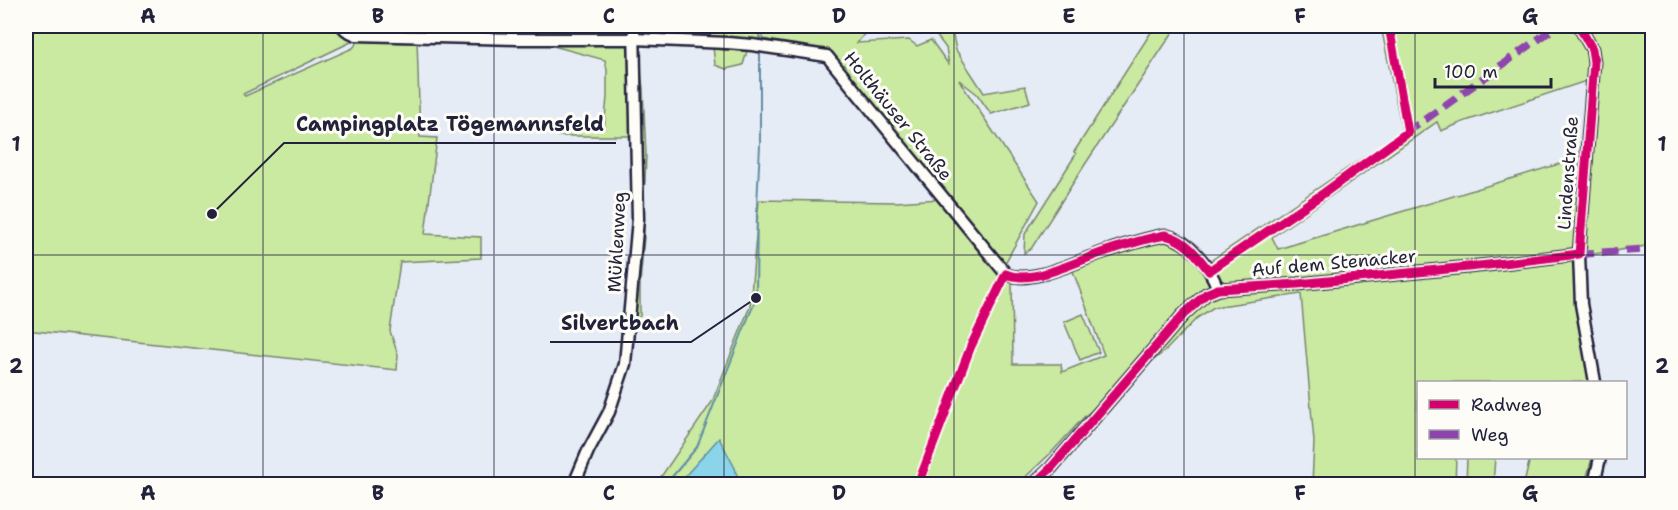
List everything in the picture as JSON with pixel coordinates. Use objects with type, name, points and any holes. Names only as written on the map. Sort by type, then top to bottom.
[{"type":"street","name":"Holthäuser Straße","points":[[342,26],[356,35],[507,39],[634,39],[766,46],[827,56],[1006,274],[1023,277],[1047,272],[1101,253],[1164,235],[1187,245],[1214,278],[1218,289]]},
{"type":"street","name":"Mühlenweg","points":[[574,484],[588,451],[609,412],[625,364],[638,219],[634,26]]},
{"type":"street","name":"Lindenstraße","points":[[1579,26],[1592,49],[1594,62],[1579,254],[1581,304],[1595,381]]},
{"type":"street","name":"Auf dem Stenacker","points":[[1218,289],[1298,284],[1579,254]]},
{"type":"street","points":[[1034,484],[1051,468],[1183,315],[1206,294],[1218,289]]},
{"type":"street","points":[[1594,484],[1600,459]]},
{"type":"green space","points":[[26,26],[366,26],[367,28],[351,42],[243,94],[245,96],[353,48],[363,35],[417,38],[420,137],[437,138],[425,234],[481,237],[481,258],[400,262],[390,331],[398,355],[397,370],[26,330]]},
{"type":"green space","points":[[556,26],[631,26],[631,37],[562,36]]},
{"type":"green space","points":[[636,26],[759,26],[759,40],[640,35]]},
{"type":"green space","points":[[763,26],[871,26],[857,43],[909,40],[917,46],[931,40],[949,65],[946,48],[933,31],[951,26],[956,50],[984,93],[1025,86],[1030,102],[991,114],[977,94],[959,80],[1039,201],[1004,265],[825,52],[763,39]]},
{"type":"green space","points":[[1155,26],[1177,26],[1031,249],[1024,253],[1025,234],[1076,154],[1074,152]]},
{"type":"green space","points":[[1381,26],[1652,26],[1652,245],[1594,254],[1235,288],[1216,277],[1206,264],[1402,131]],"holes":[[[1592,79],[1589,155],[1278,249],[1272,237],[1437,122],[1441,131]]]},
{"type":"green space","points":[[630,41],[631,136],[557,136],[557,132],[604,129],[607,70],[605,60],[546,44]]},
{"type":"green space","points":[[713,47],[747,51],[743,65],[726,69],[715,65]]},
{"type":"green space","points":[[637,66],[641,73],[643,88],[646,155],[640,316],[631,323]]},
{"type":"green space","points":[[940,199],[1012,278],[1013,364],[1061,364],[1062,372],[1104,355],[1071,266],[1156,239],[1180,243],[1209,272],[1218,291],[1577,256],[1593,381],[1417,381],[1417,459],[1456,459],[1455,484],[1312,484],[1314,442],[1301,294],[1214,307],[1197,318],[1166,350],[1085,416],[1018,484],[656,484],[712,402],[750,306],[759,200],[896,202]]},
{"type":"green space","points":[[1083,314],[1099,352],[1080,360],[1064,322]]},
{"type":"green space","points":[[1467,459],[1495,459],[1493,484],[1466,484]]},
{"type":"green space","points":[[1530,459],[1592,459],[1585,484],[1524,484]]},
{"type":"water","points":[[719,438],[735,468],[739,484],[678,484]]},
{"type":"waterway","points":[[760,44],[761,26]]},
{"type":"waterway","points":[[666,484],[697,447],[756,298],[760,49]]},
{"type":"marked path","points":[[1406,133],[1557,26]]},
{"type":"marked path","points":[[1579,254],[1652,249]]},
{"type":"cycle path","points":[[918,484],[971,346],[1006,274],[1016,277],[1040,275],[1125,245],[1165,235],[1185,244],[1209,271],[1324,193],[1408,132],[1389,26]]},
{"type":"cycle path","points":[[1034,484],[1051,468],[1183,315],[1206,294],[1218,289],[1298,284],[1579,254],[1594,62],[1592,49],[1579,26]]},
{"type":"place","name":"Campingplatz Tögemannsfeld","points":[[212,214]]},
{"type":"place","name":"Silvertbach","points":[[756,298]]}]
